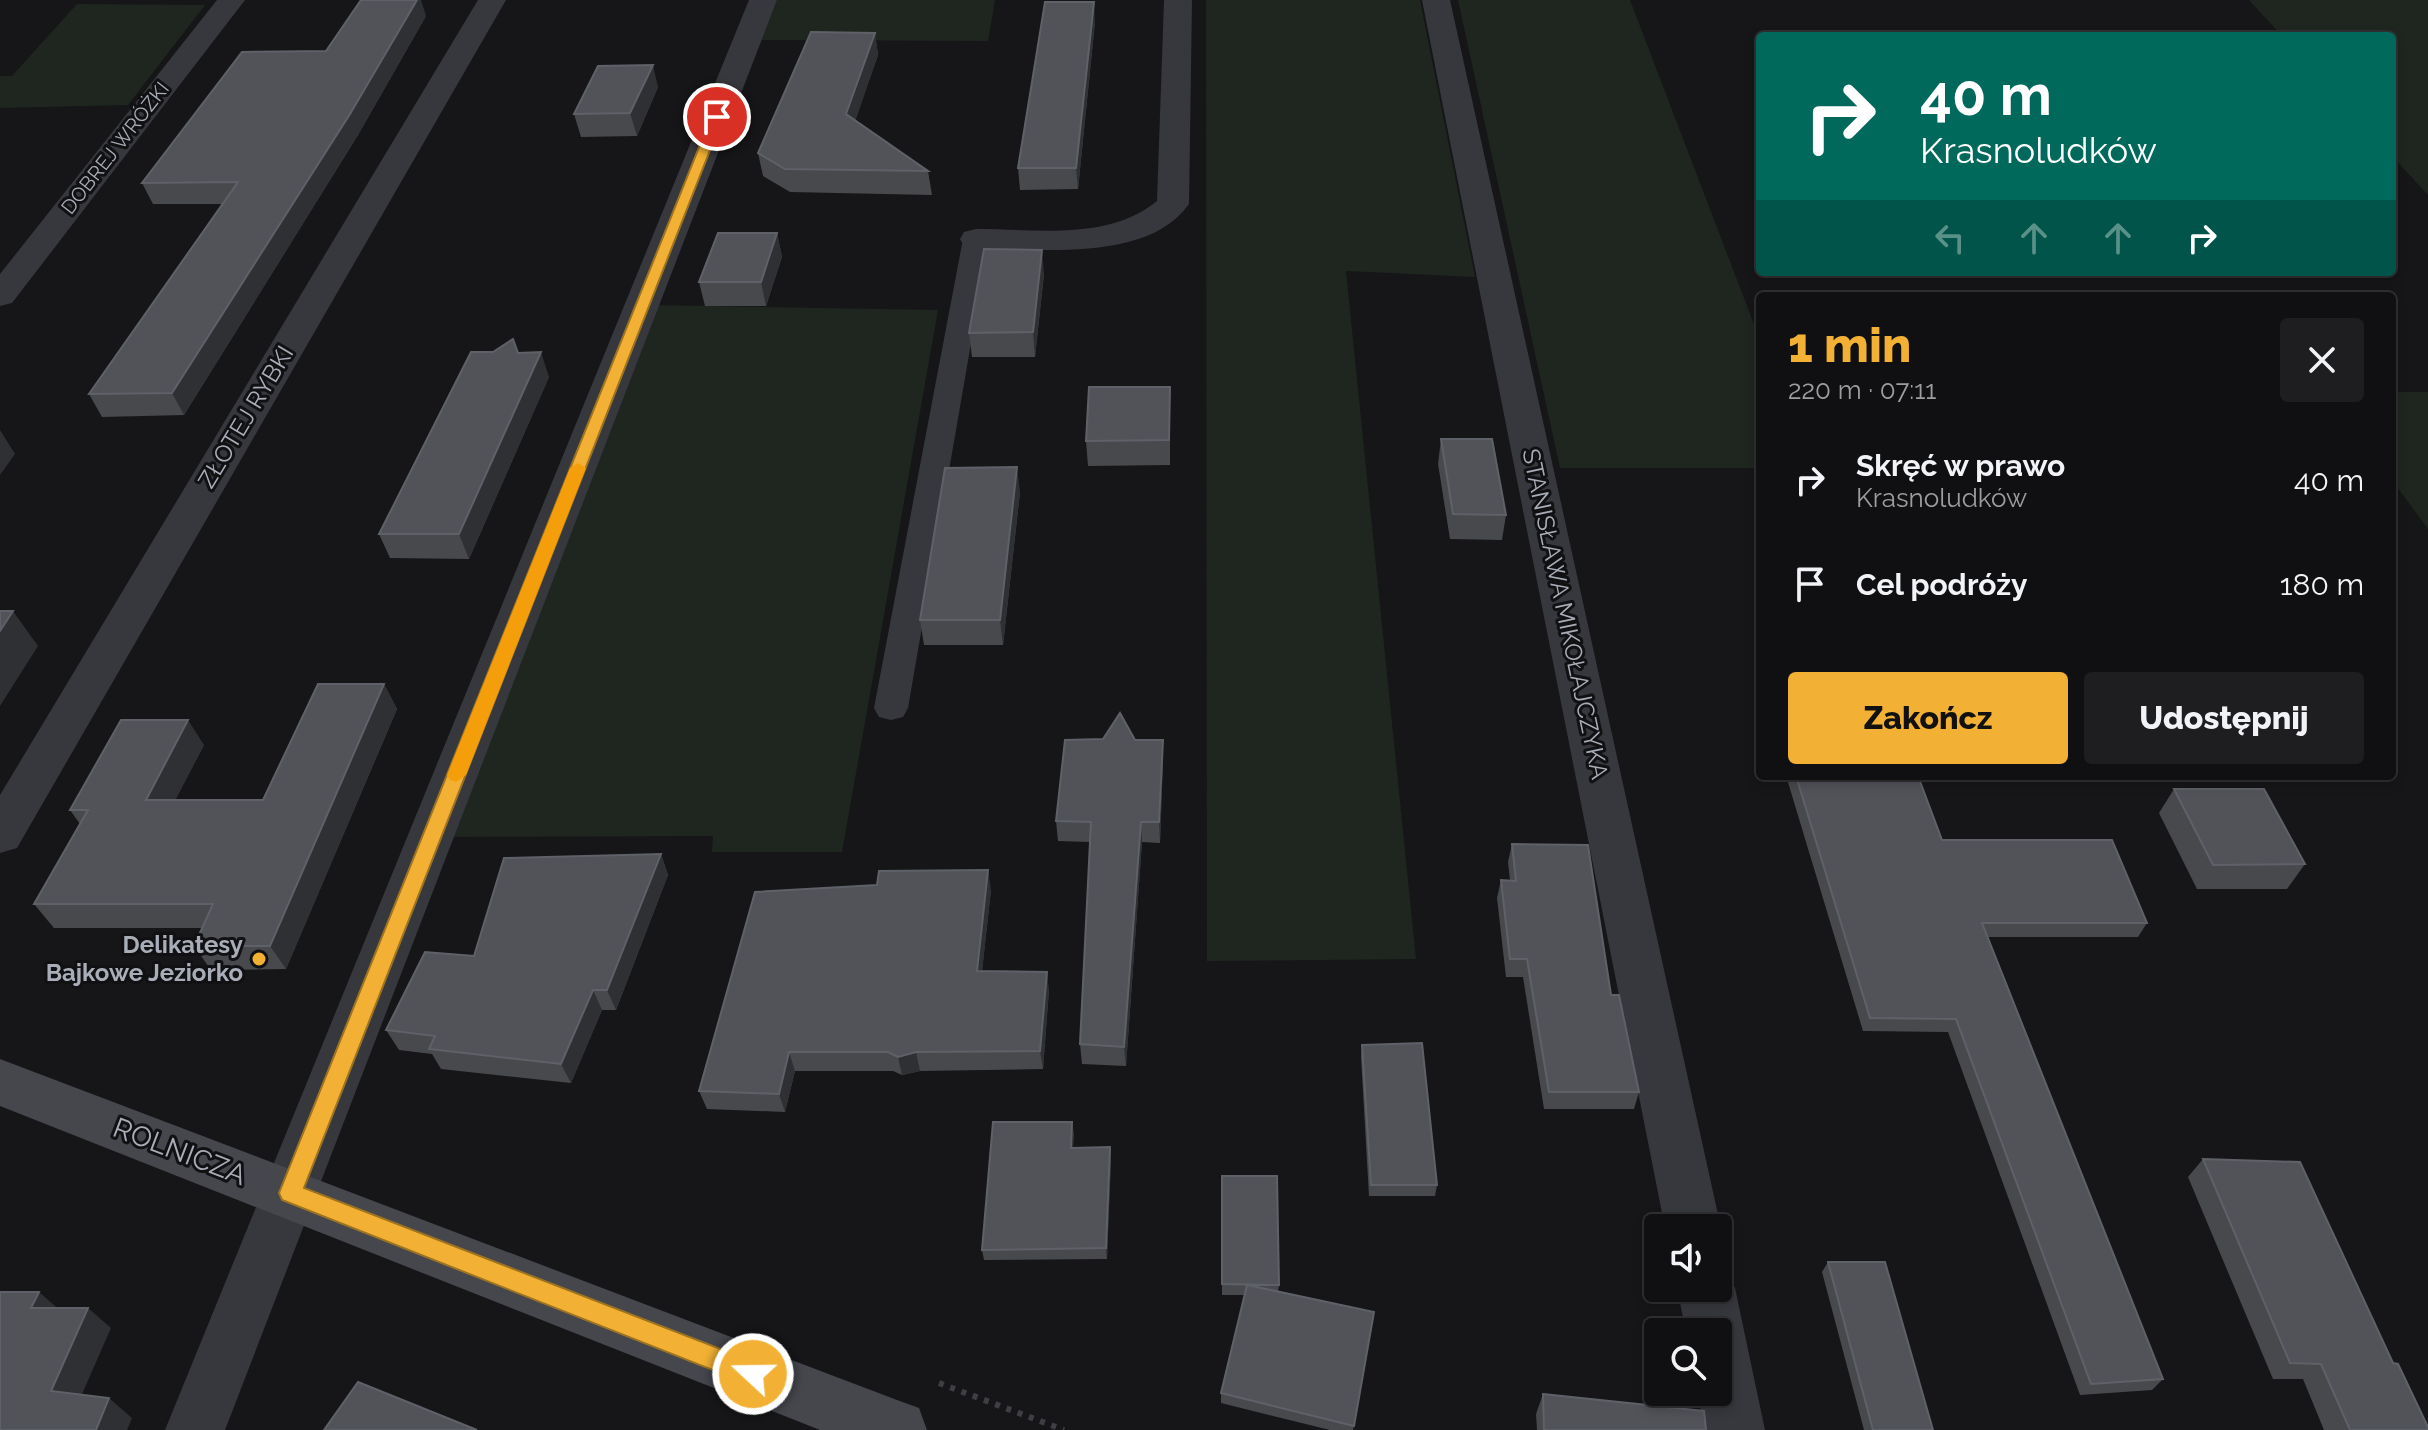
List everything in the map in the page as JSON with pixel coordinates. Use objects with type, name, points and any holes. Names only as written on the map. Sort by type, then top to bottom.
[{"type":"street","name":"DOBREJ WRÓŻKI","points":[[0,296],[231,0]]},
{"type":"street","name":"ZŁOTEJ RYBKI","points":[[0,835],[492,0]]},
{"type":"street","points":[[195,1430],[763,0]]},
{"type":"street","points":[[976,239],[1107,238],[1150,223],[1173,204],[1178,0]]},
{"type":"street","name":"STANISŁAWA MIKOŁAJCZYKA","points":[[1436,0],[1690,1214]]},
{"type":"street","name":"ROLNICZA","points":[[0,1082],[897,1430]]},
{"type":"street","points":[[1730,1406],[1735,1430]]},
{"type":"lane","points":[[891,708],[976,239]]},
{"type":"shaded area","points":[[777,0],[995,0],[988,41],[761,40]]},
{"type":"shaded area","points":[[1206,0],[1420,0],[1475,277],[1346,271],[1416,959],[1207,961]]},
{"type":"shaded area","points":[[1458,0],[1630,0],[1756,330],[1756,468],[1560,468]]},
{"type":"shaded area","points":[[2249,0],[2428,0],[2428,195],[2396,160],[2396,32],[2278,32]]},
{"type":"shaded area","points":[[77,4],[205,5],[128,105],[0,108],[0,76],[12,76]]},
{"type":"shaded area","points":[[649,305],[938,310],[842,852],[712,852],[713,836],[443,837]]},
{"type":"shaded area","points":[[2396,392],[2428,392],[2428,529],[2396,485]]},
{"type":"building","points":[[361,0],[417,0],[350,114],[172,393],[89,394],[238,182],[142,183],[242,52],[326,51]]},
{"type":"building","points":[[1045,2],[1094,2],[1076,168],[1018,168]]},
{"type":"building","points":[[811,32],[875,33],[846,114],[928,171],[785,169],[758,153]]},
{"type":"building","points":[[653,65],[630,113],[574,114],[598,66]]},
{"type":"building","points":[[718,233],[777,233],[761,282],[699,282]]},
{"type":"building","points":[[984,249],[1042,250],[1033,332],[969,333]]},
{"type":"building","points":[[513,339],[518,353],[541,352],[459,534],[379,534],[471,352],[493,352]]},
{"type":"building","points":[[1089,387],[1170,387],[1169,440],[1086,441]]},
{"type":"building","points":[[1441,439],[1492,439],[1506,515],[1453,514]]},
{"type":"building","points":[[1017,467],[1000,620],[920,620],[945,468]]},
{"type":"building","points":[[0,611],[13,611],[0,631]]},
{"type":"building","points":[[318,684],[384,684],[270,946],[194,946],[213,904],[34,904],[88,810],[70,810],[121,720],[188,720],[146,800],[263,800]]},
{"type":"building","points":[[1120,713],[1135,740],[1163,740],[1159,822],[1141,822],[1124,1047],[1080,1044],[1091,822],[1056,821],[1065,740],[1103,739]]},
{"type":"building","points":[[1797,780],[1920,780],[1942,840],[2112,840],[2147,923],[1982,923],[2163,1379],[2091,1384],[1956,1019],[1870,1018]]},
{"type":"building","points":[[2174,789],[2264,789],[2305,864],[2213,865]]},
{"type":"building","points":[[1512,844],[1588,845],[1611,995],[1619,995],[1639,1092],[1549,1092],[1527,959],[1510,959],[1501,880],[1516,881]]},
{"type":"building","points":[[661,854],[607,990],[593,990],[561,1064],[429,1049],[435,1036],[386,1030],[425,952],[474,956],[504,858]]},
{"type":"building","points":[[988,870],[977,971],[1047,972],[1040,1051],[916,1052],[898,1057],[888,1052],[789,1052],[779,1094],[699,1091],[755,892],[877,885],[879,871]]},
{"type":"building","points":[[1422,1043],[1437,1185],[1371,1185],[1362,1045]]},
{"type":"building","points":[[993,1122],[1072,1122],[1071,1148],[1110,1147],[1106,1248],[982,1250]]},
{"type":"building","points":[[2203,1159],[2300,1162],[2393,1363],[2398,1364],[2428,1430],[2350,1430],[2321,1364],[2290,1363]]},
{"type":"building","points":[[1222,1176],[1277,1176],[1279,1285],[1222,1284]]},
{"type":"building","points":[[1828,1262],[1885,1262],[1933,1430],[1873,1430]]},
{"type":"building","points":[[1247,1285],[1374,1312],[1354,1426],[1221,1393]]},
{"type":"building","points":[[0,1292],[39,1292],[31,1308],[88,1308],[51,1391],[109,1398],[96,1430],[0,1430]]},
{"type":"building","points":[[358,1382],[477,1430],[324,1430]]},
{"type":"building","points":[[1543,1394],[1704,1411],[1706,1430],[1544,1430]]},
{"type":"slow traffic","points":[[456,775],[578,468]]},
{"type":"place","name":"Delikatesy Bajkowe Jeziorko","points":[[259,959]]},
{"type":"route","points":[[717,117],[290,1193],[753,1374]]}]
